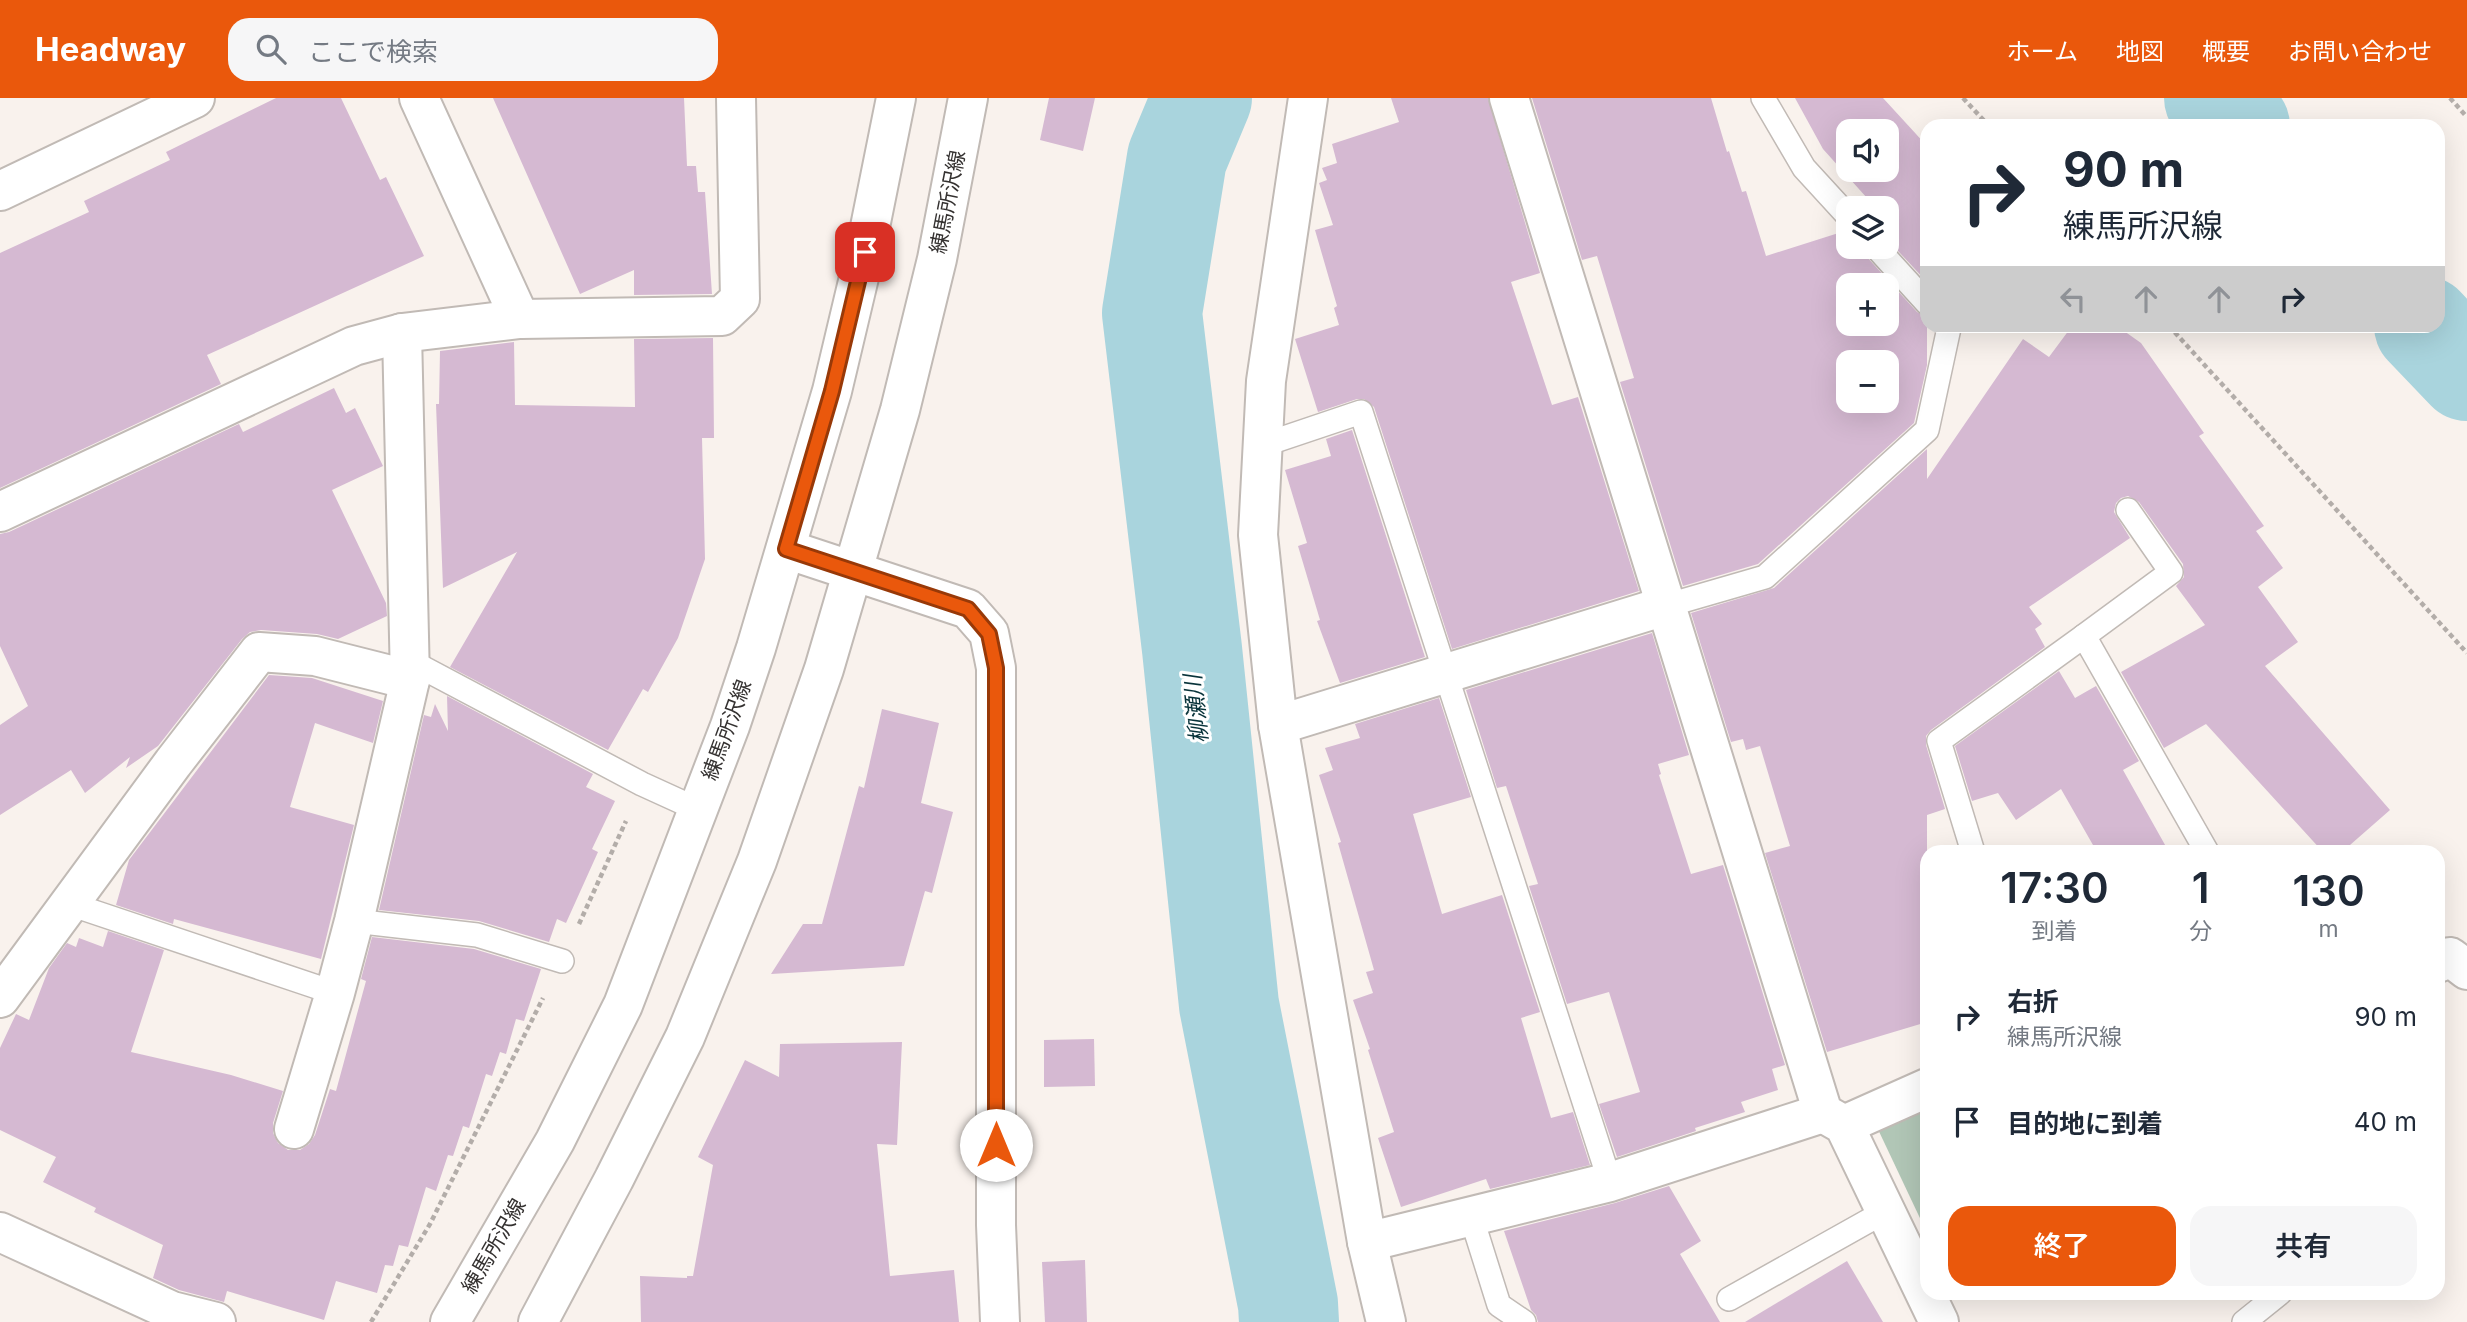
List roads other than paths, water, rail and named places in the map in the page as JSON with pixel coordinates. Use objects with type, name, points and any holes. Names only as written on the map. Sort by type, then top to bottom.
[{"type":"street","points":[[0,191],[195,98]]},
{"type":"street","points":[[419,98],[520,319]]},
{"type":"street","points":[[0,512],[354,346],[401,334],[520,319],[722,316],[740,299],[736,98]]},
{"type":"street","name":"練馬所沢線","points":[[450,1322],[555,1141],[623,1005],[699,810],[756,648],[832,391],[865,252],[896,98]]},
{"type":"street","name":"練馬所沢線","points":[[542,1314],[685,1037],[757,861],[824,669],[900,410],[937,260],[968,98]]},
{"type":"street","points":[[1308,98],[1266,381],[1258,535],[1278,724],[1367,1242],[1386,1322]]},
{"type":"street","points":[[1508,98],[1665,606],[1833,1119],[1886,1211],[1920,1282]]},
{"type":"street","points":[[294,1129],[354,921],[410,671],[401,334]]},
{"type":"street","points":[[786,549],[968,609],[989,634],[996,668],[996,1225],[1000,1322]]},
{"type":"street","points":[[1278,724],[1665,606]]},
{"type":"street","points":[[5,979],[70,904],[173,763],[259,652],[315,656],[410,671]]},
{"type":"street","points":[[2445,960],[2450,957],[2467,970]]},
{"type":"street","points":[[1367,1242],[1610,1182],[1833,1119],[1920,1090]]},
{"type":"street","points":[[0,1232],[172,1311],[216,1322]]},
{"type":"street","points":[[1928,1300],[1939,1322]]},
{"type":"lane","points":[[1763,98],[1804,168],[1836,203]]},
{"type":"lane","points":[[1887,259],[1920,295]]},
{"type":"lane","points":[[1665,606],[1765,577],[1927,430],[1948,333]]},
{"type":"lane","points":[[1263,445],[1361,412],[1610,1182]]},
{"type":"lane","points":[[1971,845],[1939,741],[2171,572],[2128,510]]},
{"type":"lane","points":[[2084,636],[2203,845]]},
{"type":"lane","points":[[410,671],[699,810]]},
{"type":"lane","points":[[70,904],[335,993]]},
{"type":"lane","points":[[354,921],[477,934],[562,961]]},
{"type":"lane","points":[[1729,1299],[1886,1211]]},
{"type":"lane","points":[[1471,1216],[1499,1305],[1524,1322]]},
{"type":"lane","points":[[2244,1322],[2271,1300]]},
{"type":"waterway","name":"柳瀬川","points":[[1202,98],[1177,158],[1152,313],[1192,649],[1229,1005],[1288,1304],[1289,1322]]},
{"type":"waterway","points":[[2214,98],[2234,119]]},
{"type":"waterway","points":[[2431,333],[2467,371]]}]
